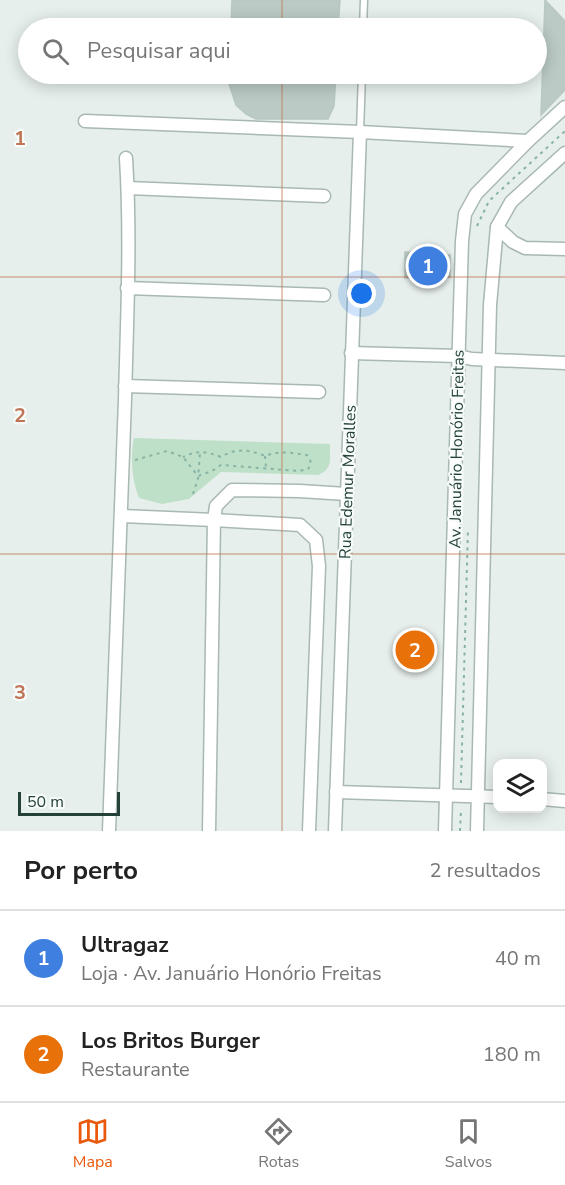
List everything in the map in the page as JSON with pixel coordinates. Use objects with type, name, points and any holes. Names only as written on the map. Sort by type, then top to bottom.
[{"type":"street","name":"Av. Januário Honório Freitas","points":[[445,831],[458,356],[465,214],[476,194],[565,107]]},
{"type":"street","points":[[86,121],[528,141]]},
{"type":"street","name":"Rua Edemur Moralles","points":[[334,831],[360,132]]},
{"type":"street","name":"Av. Januário Honório Freitas","points":[[477,831],[489,305],[497,226],[511,202],[565,153]]},
{"type":"street","points":[[109,831],[122,516],[128,288],[126,158]]},
{"type":"street","points":[[128,188],[324,196]]},
{"type":"street","points":[[497,226],[513,242],[525,248],[565,249]]},
{"type":"street","points":[[128,288],[324,296]]},
{"type":"street","points":[[351,352],[565,363]]},
{"type":"street","points":[[125,386],[319,392]]},
{"type":"street","points":[[209,831],[216,506],[232,490],[300,490],[346,494]]},
{"type":"street","points":[[122,516],[300,525],[316,540],[319,566],[309,831]]},
{"type":"street","points":[[336,792],[493,797]]},
{"type":"street","points":[[547,799],[565,801]]},
{"type":"lane","points":[[363,18],[364,0]]},
{"type":"lane","points":[[360,132],[362,84]]},
{"type":"path","points":[[123,463],[166,451],[183,457],[198,476]]},
{"type":"path","points":[[183,457],[195,452],[220,458],[232,451],[256,452],[265,456],[286,452],[307,455],[311,465],[308,469],[299,471],[221,465],[198,476]]},
{"type":"path","points":[[193,495],[198,476],[200,452]]},
{"type":"path","points":[[265,456],[266,468]]},
{"type":"path","points":[[220,458],[221,465]]},
{"type":"path","points":[[460,831],[468,523]]},
{"type":"green space","points":[[134,438],[330,444],[330,462],[329,466],[318,475],[221,472],[189,499],[162,504],[139,498],[132,468]]},
{"type":"building","points":[[232,0],[340,0],[339,18],[231,18]]},
{"type":"building","points":[[545,0],[565,21],[565,90],[541,115],[542,84],[547,84],[547,18],[544,18]]},
{"type":"building","points":[[229,84],[335,84],[334,106],[328,119],[256,119],[236,105]]},
{"type":"building","points":[[405,252],[450,255],[450,277],[405,278]]},
{"type":"building","points":[[398,641],[433,641],[433,659],[397,658]]},
{"type":"place","name":"Ultragaz","points":[[428,266]]},
{"type":"place","name":"Los Britos Burger","points":[[415,650]]}]
